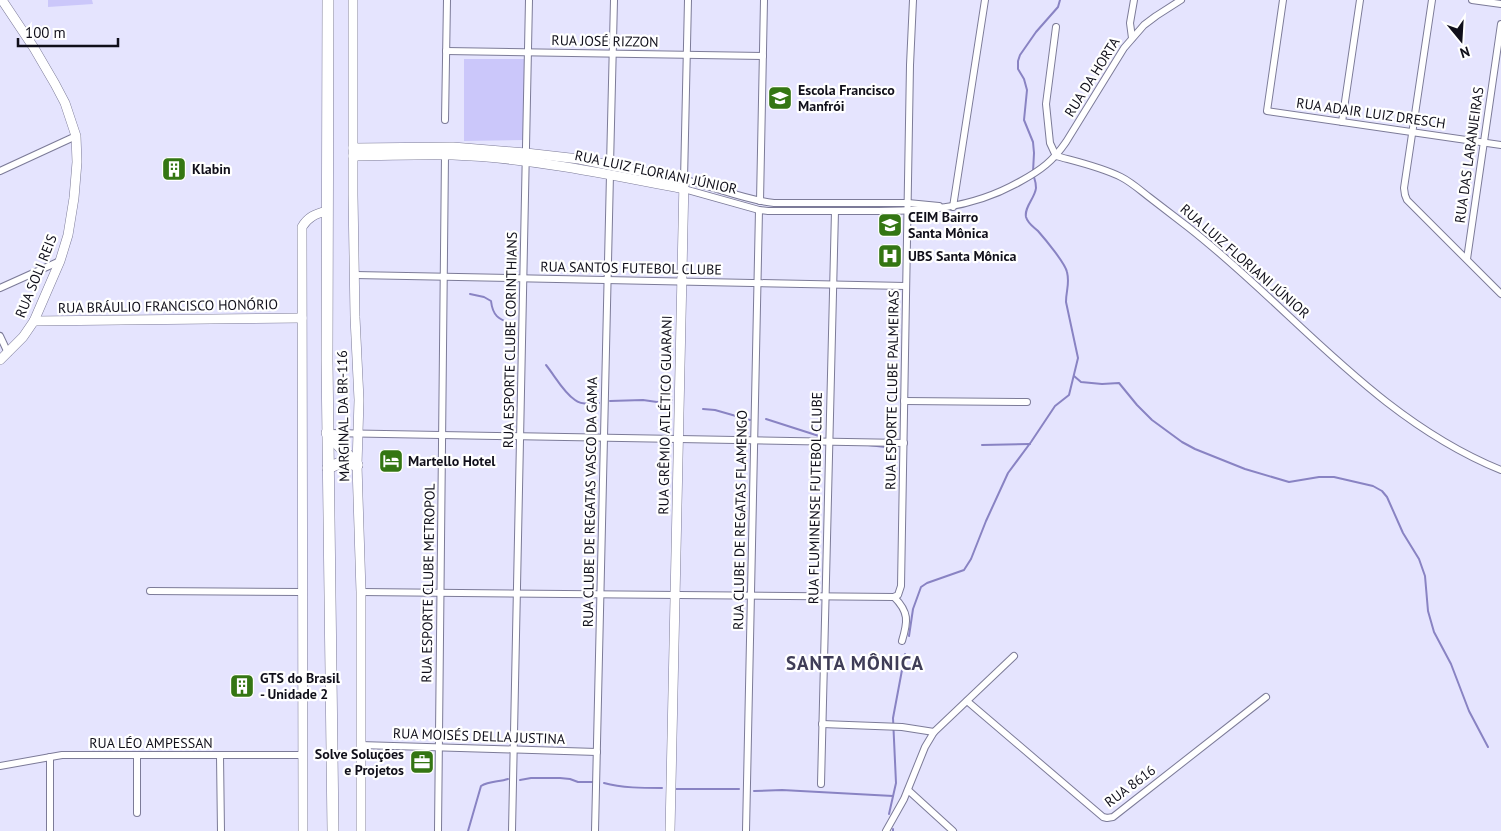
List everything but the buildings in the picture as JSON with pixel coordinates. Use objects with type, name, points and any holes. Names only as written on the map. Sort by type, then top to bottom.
[{"type":"highway","points":[[328,0],[327,434],[333,831]]},
{"type":"highway","points":[[327,434],[357,465]]},
{"type":"highway","points":[[328,468],[342,462],[357,465]]},
{"type":"street","name":"RUA SOLI REIS","points":[[0,360],[23,337],[34,321],[60,261],[68,235],[77,162],[76,136],[70,117],[55,84],[2,0]]},
{"type":"street","name":"MARGINAL DA BR-116","points":[[353,0],[353,152],[359,400],[357,465],[361,592],[361,831]]},
{"type":"street","points":[[445,120],[446,0]]},
{"type":"street","name":"RUA ESPORTE CLUBE CORINTHIANS","points":[[512,831],[529,0]]},
{"type":"street","name":"RUA CLUBE DE REGATAS VASCO DA GAMA","points":[[595,831],[614,0]]},
{"type":"street","name":"RUA GRÊMIO ATLÉTICO GUARANI","points":[[670,831],[688,0]]},
{"type":"street","points":[[760,201],[764,0]]},
{"type":"street","name":"RUA ESPORTE CLUBE PALMEIRAS","points":[[894,597],[898,594],[901,586],[913,0]]},
{"type":"street","points":[[953,206],[985,0]]},
{"type":"street","points":[[1132,38],[1130,23],[1134,0]]},
{"type":"street","name":"RUA DA HORTA","points":[[1056,156],[1116,60],[1132,38],[1156,16],[1181,0]]},
{"type":"street","name":"RUA ADAIR LUIZ DRESCH","points":[[1283,0],[1267,111],[1501,145]]},
{"type":"street","points":[[1342,122],[1360,0]]},
{"type":"street","points":[[1432,0],[1404,188],[1405,195],[1407,200],[1501,294]]},
{"type":"street","points":[[1472,0],[1501,4]]},
{"type":"street","name":"RUA DAS LARANJEIRAS","points":[[1467,259],[1501,24]]},
{"type":"street","points":[[1056,27],[1046,104],[1050,143],[1052,151],[1056,156]]},
{"type":"street","name":"RUA JOSÉ RIZZON","points":[[446,50],[763,56]]},
{"type":"street","points":[[0,171],[76,136]]},
{"type":"street","name":"RUA LUIZ FLORIANI JÚNIOR","points":[[353,152],[453,147],[526,158]]},
{"type":"street","name":"RUA LUIZ FLORIANI JÚNIOR","points":[[353,152],[573,158],[610,170],[684,185],[709,186],[760,201],[774,203],[908,203],[953,206]]},
{"type":"street","name":"RUA ESPORTE CLUBE METROPOL","points":[[438,831],[445,155]]},
{"type":"street","name":"RUA LUIZ FLORIANI JÚNIOR","points":[[684,185],[698,192],[759,210],[908,212],[953,206],[983,199],[1031,176],[1056,156],[1097,168],[1128,181],[1221,254],[1375,394],[1434,436],[1471,457],[1501,470]]},
{"type":"street","name":"RUA CLUBE DE REGATAS FLAMENGO","points":[[746,831],[759,210]]},
{"type":"street","points":[[303,831],[302,227],[310,217],[327,211]]},
{"type":"street","name":"RUA FLUMINENSE FUTEBOL CLUBE","points":[[821,784],[835,211]]},
{"type":"street","points":[[0,288],[60,261]]},
{"type":"street","name":"RUA SANTOS FUTEBOL CLUBE","points":[[355,275],[906,286]]},
{"type":"street","name":"RUA BRÁULIO FRANCISCO HONÓRIO","points":[[34,321],[302,318]]},
{"type":"street","points":[[0,336],[8,353]]},
{"type":"street","points":[[904,401],[1027,402]]},
{"type":"street","points":[[327,434],[904,443]]},
{"type":"street","points":[[150,591],[302,592]]},
{"type":"street","points":[[361,592],[894,597],[901,604],[906,615],[902,641]]},
{"type":"street","points":[[886,831],[908,790],[925,747],[934,732],[1014,656]]},
{"type":"street","name":"RUA 8616","points":[[967,701],[1103,817],[1107,818],[1113,817],[1266,697]]},
{"type":"street","points":[[822,724],[888,726],[934,732]]},
{"type":"street","name":"RUA MOISÉS DELLA JUSTINA","points":[[360,746],[597,752]]},
{"type":"street","points":[[137,755],[138,813]]},
{"type":"street","name":"RUA LÉO AMPESSAN","points":[[0,766],[50,757],[303,755]]},
{"type":"street","points":[[220,756],[221,831]]},
{"type":"street","points":[[50,757],[50,831]]},
{"type":"street","points":[[908,790],[953,831]]},
{"type":"shaded area","points":[[48,0],[92,0],[93,4],[48,7]]},
{"type":"shaded area","points":[[464,59],[524,59],[524,140],[464,141]]},
{"type":"waterway","points":[[1033,172],[1033,142],[1024,120],[1027,90],[1024,79],[1018,69],[1018,61],[1036,32],[1058,7],[1060,0]]},
{"type":"waterway","points":[[909,636],[913,609],[921,587],[927,583],[964,570],[971,559],[1008,473],[1055,406],[1069,395],[1078,358],[1066,302],[1068,276],[1059,257],[1026,217],[1036,188],[1034,177]]},
{"type":"waterway","points":[[470,294],[484,297],[491,301],[495,314],[514,325]]},
{"type":"waterway","points":[[546,365],[563,388],[577,402],[599,403]]},
{"type":"waterway","points":[[1074,376],[1081,382],[1119,383],[1152,420],[1182,442],[1245,469],[1289,482],[1319,477],[1334,477],[1373,486],[1382,491],[1387,497],[1403,533],[1419,559],[1425,576],[1428,611],[1434,632],[1451,664],[1469,711],[1488,747]]},
{"type":"waterway","points":[[610,401],[643,400],[657,402],[672,400]]},
{"type":"waterway","points":[[703,409],[715,410],[750,420]]},
{"type":"waterway","points":[[766,419],[819,436]]},
{"type":"waterway","points":[[982,445],[1030,444]]},
{"type":"waterway","points":[[868,445],[894,448]]},
{"type":"waterway","points":[[889,814],[896,783],[893,718],[905,654]]},
{"type":"waterway","points":[[520,780],[560,778],[578,782],[593,782]]},
{"type":"waterway","points":[[468,831],[481,786],[508,779]]},
{"type":"waterway","points":[[604,783],[625,787],[662,788]]},
{"type":"waterway","points":[[676,789],[739,789]]},
{"type":"waterway","points":[[754,791],[782,790],[893,796]]},
{"type":"place","name":"Escola Francisco Manfrói","points":[[780,98]]},
{"type":"place","name":"Klabin","points":[[174,169]]},
{"type":"place","name":"CEIM Bairro Santa Mônica","points":[[890,225]]},
{"type":"place","name":"UBS Santa Mônica","points":[[890,256]]},
{"type":"place","name":"Martello Hotel","points":[[391,461]]},
{"type":"place","name":"GTS do Brasil - Unidade 2","points":[[242,686]]},
{"type":"place","name":"Solve Soluções e Projetos","points":[[422,762]]},
{"type":"district","name":"SANTA MÔNICA","points":[[855,663]]}]
